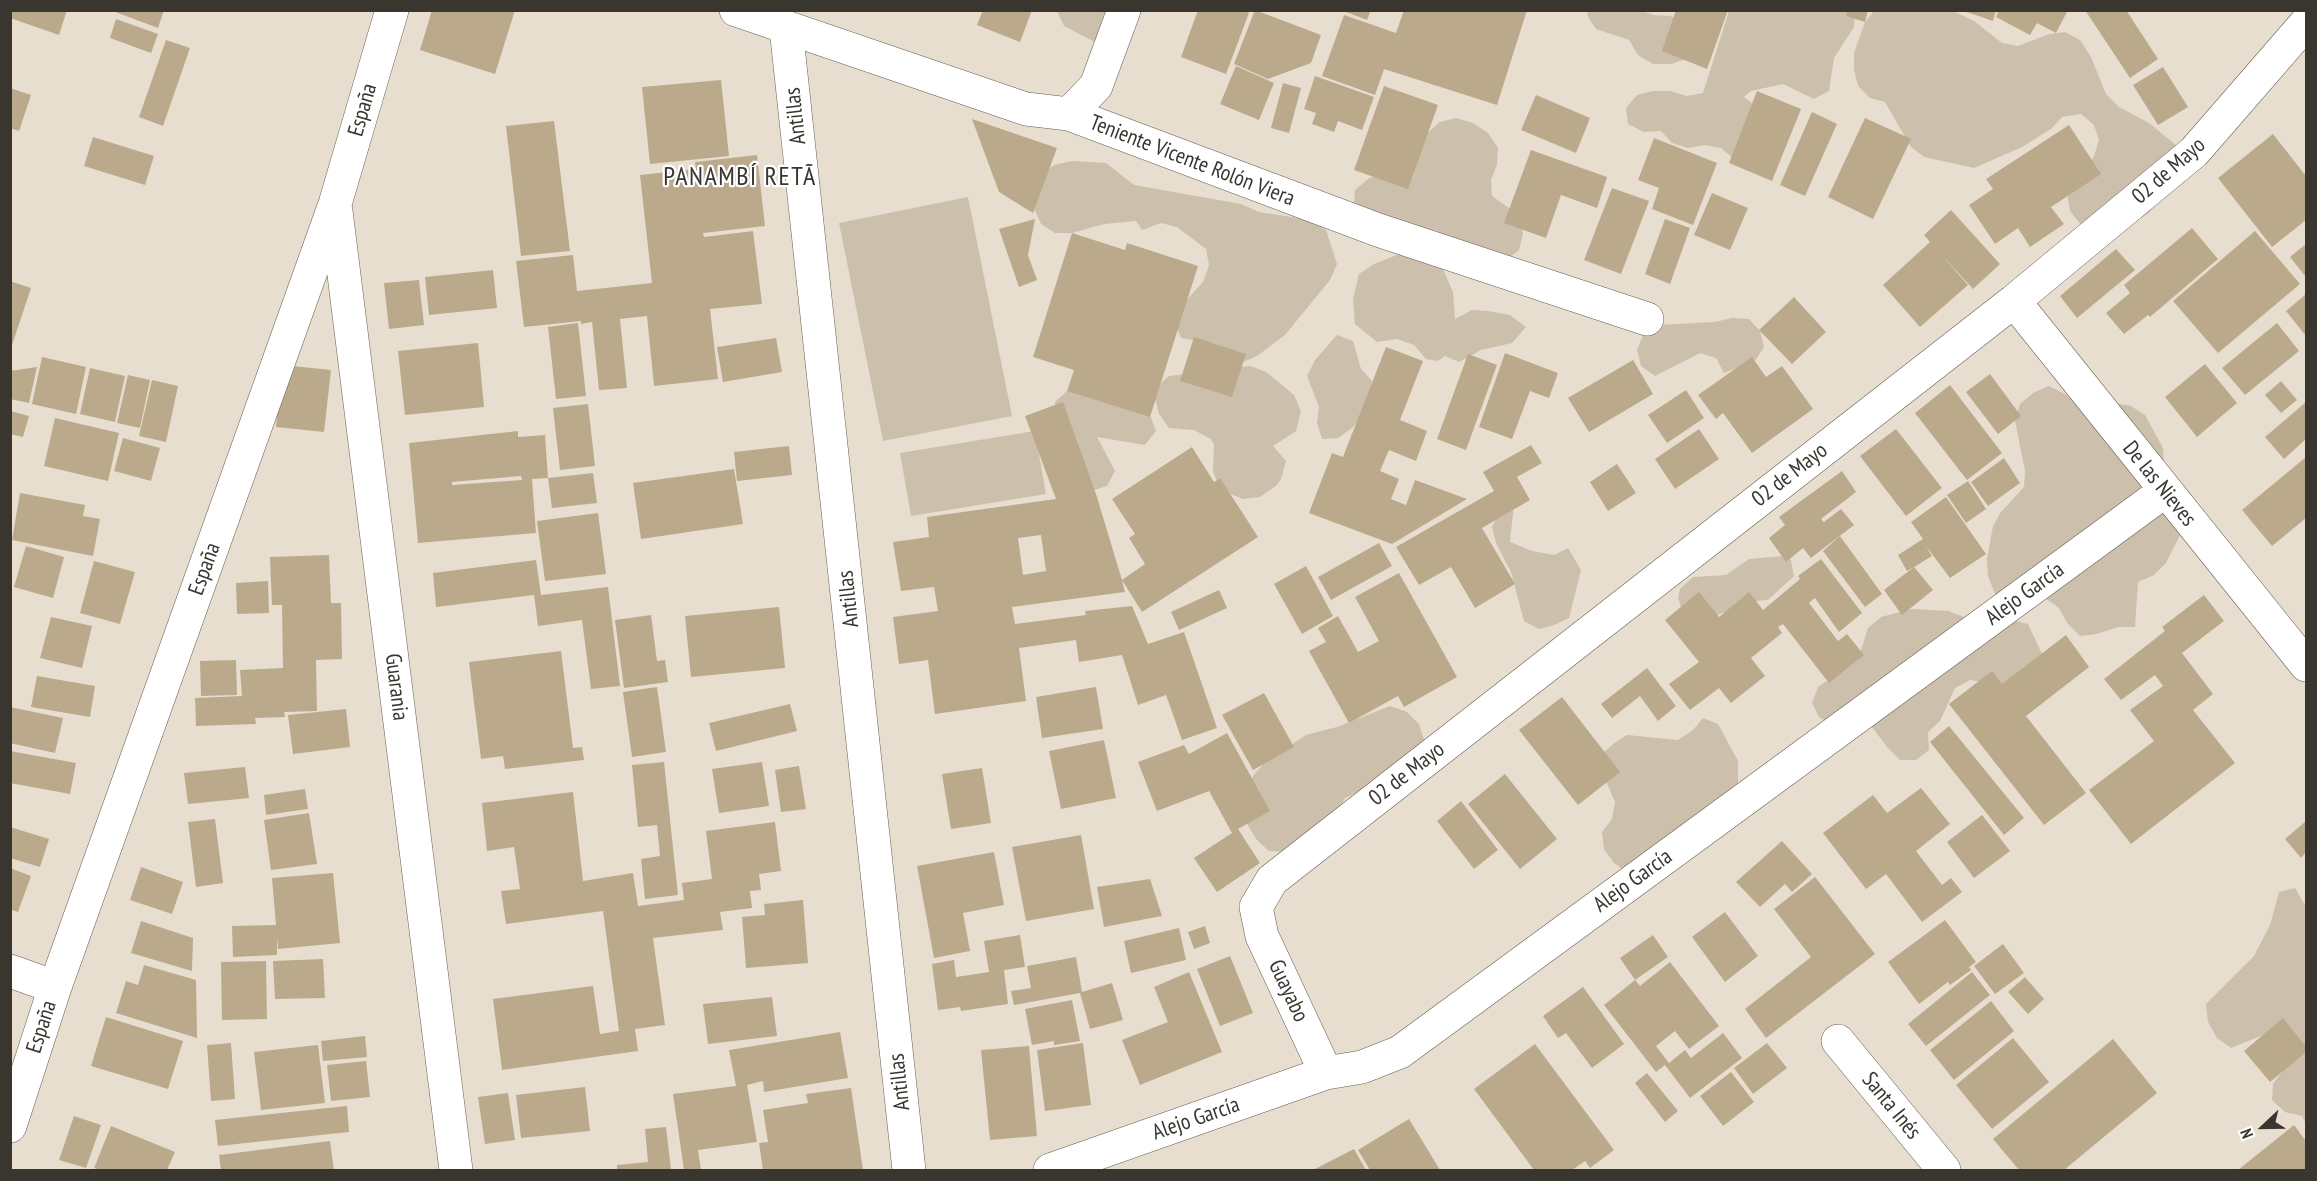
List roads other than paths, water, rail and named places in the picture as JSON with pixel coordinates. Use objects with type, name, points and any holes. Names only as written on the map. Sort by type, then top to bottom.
[{"type":"street","name":"España","points":[[10,1126],[55,987],[335,204],[392,10]]},
{"type":"street","name":"Teniente Vicente Rolón Viera","points":[[736,10],[1026,109],[1069,114],[1370,227],[1647,319]]},
{"type":"street","points":[[1069,114],[1096,86],[1124,10]]},
{"type":"street","name":"02 de Mayo","points":[[1256,907],[1272,880],[2014,301],[2194,152],[2307,23]]},
{"type":"street","name":"Antillas","points":[[786,28],[909,1170]]},
{"type":"street","name":"Guarania","points":[[335,204],[456,1170]]},
{"type":"street","name":"De las Nieves","points":[[2014,301],[2307,665]]},
{"type":"street","name":"Alejo García","points":[[1050,1170],[1326,1073],[1362,1067],[1400,1052],[2165,491]]},
{"type":"street","name":"Guayabo","points":[[1256,907],[1262,936],[1326,1073]]},
{"type":"street","points":[[10,971],[55,987]]},
{"type":"street","name":"Santa Inés","points":[[1838,1041],[1944,1170]]},
{"type":"district","name":"PANAMBÍ RETÃ","points":[[740,178]]}]
